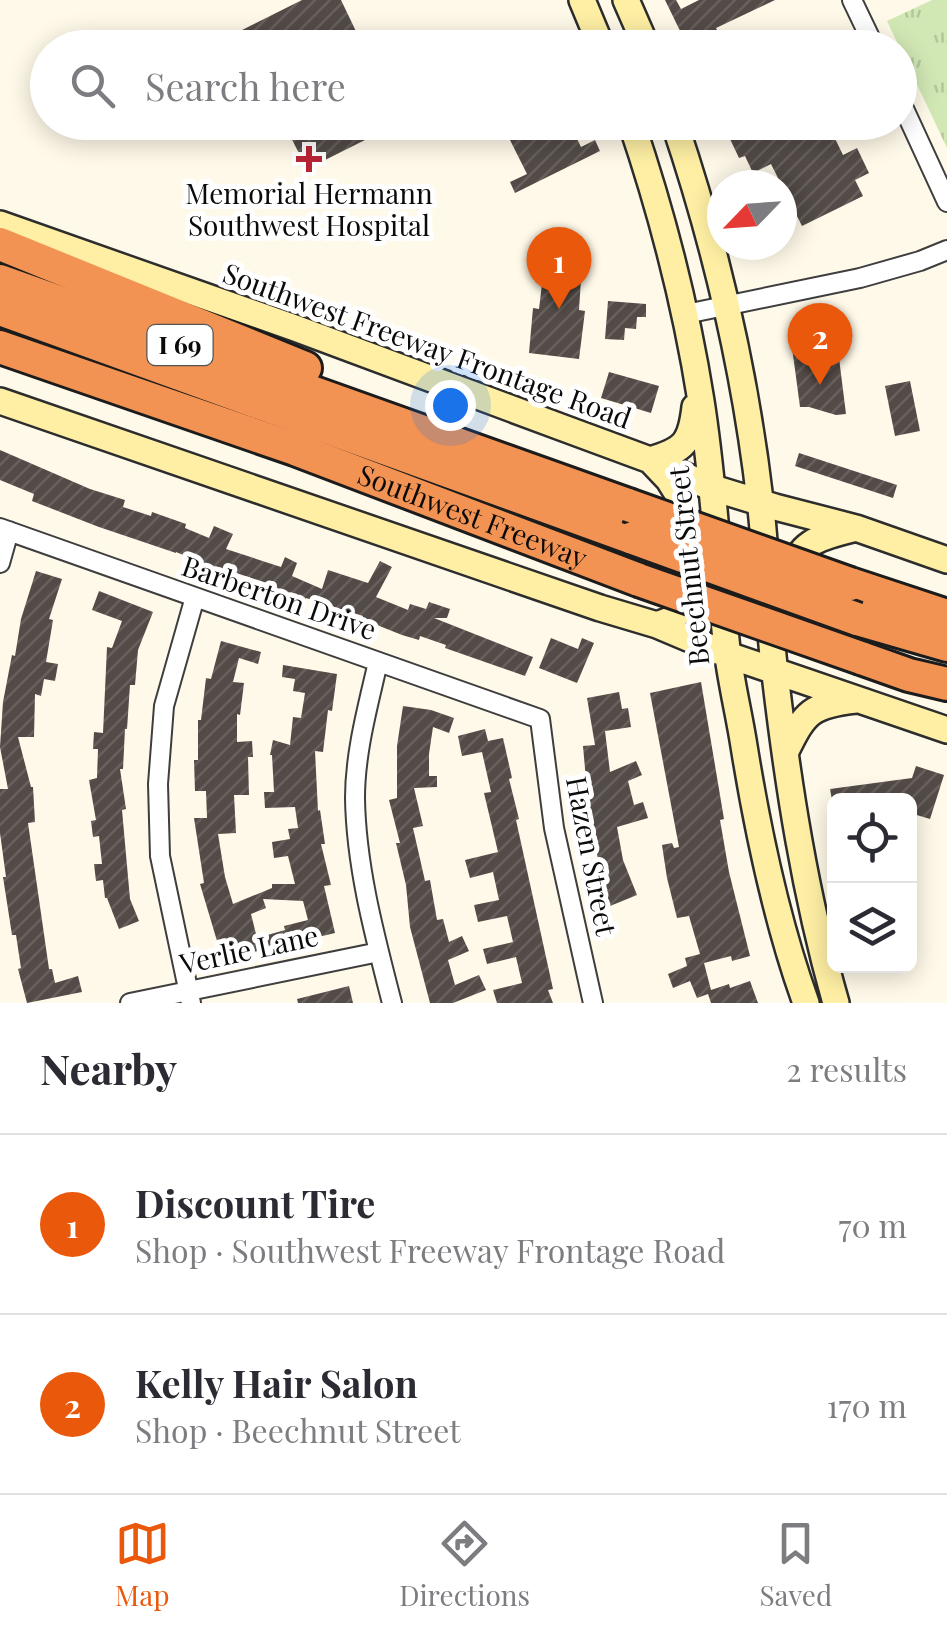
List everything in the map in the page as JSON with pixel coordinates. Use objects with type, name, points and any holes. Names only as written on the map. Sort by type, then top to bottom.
[{"type":"highway","points":[[0,244],[331,378],[359,409]]},
{"type":"highway","name":"I 69","points":[[0,281],[947,616]]},
{"type":"highway","points":[[0,309],[857,619],[947,645]]},
{"type":"highway","name":"Southwest Freeway","points":[[0,347],[295,448],[638,580],[909,675],[947,684]]},
{"type":"highway","points":[[0,370],[250,452],[295,448]]},
{"type":"main road","points":[[582,0],[594,30]]},
{"type":"main road","points":[[626,0],[639,30]]},
{"type":"main road","name":"Beechnut Street","points":[[636,140],[686,314],[702,406],[728,655],[753,802],[788,954],[806,1003]]},
{"type":"main road","points":[[680,140],[728,306],[744,392],[760,501],[774,671],[800,848],[836,1003]]},
{"type":"main road","name":"Southwest Freeway Frontage Road","points":[[0,224],[295,328],[650,460],[710,487],[856,528],[947,560]]},
{"type":"main road","points":[[657,625],[682,610],[690,592],[680,496],[650,460],[675,451],[688,440],[695,409],[694,359]]},
{"type":"main road","points":[[0,400],[657,625],[728,655],[947,730]]},
{"type":"main road","points":[[826,689],[800,660],[793,641],[790,574],[797,556],[814,540],[856,528]]},
{"type":"main road","points":[[786,752],[807,715],[828,703],[856,700]]},
{"type":"main road","points":[[788,954],[820,945]]},
{"type":"street","points":[[852,0],[866,30]]},
{"type":"street","points":[[917,137],[947,202]]},
{"type":"street","points":[[686,314],[860,278],[947,250]]},
{"type":"street","points":[[0,563],[4,529]]},
{"type":"street","name":"Barberton Drive","points":[[4,529],[540,719]]},
{"type":"street","points":[[189,997],[160,856],[158,784],[164,706],[194,597]]},
{"type":"street","points":[[378,662],[358,756],[355,797],[359,848],[392,1003]]},
{"type":"street","name":"Hazen Street","points":[[540,719],[554,828],[593,1003]]},
{"type":"street","name":"Verlie Lane","points":[[130,1003],[189,997],[379,952]]},
{"type":"green space","points":[[932,0],[947,0],[947,148],[917,84],[917,30],[891,30],[887,21]]},
{"type":"building","points":[[302,0],[341,0],[355,30],[242,30]]},
{"type":"building","points":[[665,0],[676,0],[681,9],[699,0],[775,0],[717,30],[680,30]]},
{"type":"building","points":[[292,140],[365,140],[307,169]]},
{"type":"building","points":[[510,140],[578,140],[581,147],[595,140],[600,151],[515,193],[510,182],[527,174]]},
{"type":"building","points":[[730,140],[836,140],[843,155],[857,148],[869,173],[855,180],[863,196],[802,226],[797,216],[797,170],[774,170],[771,164],[752,170],[745,156],[739,158]]},
{"type":"building","points":[[545,259],[582,264],[579,310],[585,311],[579,359],[529,353],[533,308],[539,309]]},
{"type":"building","points":[[608,301],[646,304],[646,317],[637,317],[636,329],[625,328],[624,340],[605,339]]},
{"type":"building","points":[[842,325],[845,350],[838,350],[846,414],[800,407],[790,332]]},
{"type":"building","points":[[609,372],[659,386],[651,413],[601,398]]},
{"type":"building","points":[[910,381],[920,431],[895,436],[885,386]]},
{"type":"building","points":[[0,450],[125,500],[123,507],[186,524],[185,528],[209,538],[214,526],[233,534],[226,549],[281,567],[285,557],[297,563],[292,576],[322,589],[328,570],[368,583],[380,561],[392,567],[376,597],[408,610],[410,604],[426,609],[429,602],[450,609],[447,618],[434,618],[533,657],[525,676],[32,501],[34,494],[0,480]]},
{"type":"building","points":[[799,453],[897,485],[893,498],[795,466]]},
{"type":"building","points":[[36,571],[62,579],[49,619],[53,620],[46,662],[58,664],[55,681],[44,679],[41,696],[35,694],[34,737],[18,737],[33,787],[35,822],[28,823],[49,969],[55,983],[78,976],[82,992],[27,1003],[3,877],[0,789],[8,789],[0,747],[12,655],[15,656],[21,619]]},
{"type":"building","points":[[99,591],[153,612],[138,650],[135,685],[130,685],[120,769],[130,899],[139,921],[119,929],[105,898],[103,880],[96,881],[94,864],[102,864],[99,836],[93,837],[91,821],[96,820],[89,780],[97,778],[94,732],[103,733],[107,647],[112,648],[122,621],[92,610]]},
{"type":"building","points":[[551,638],[578,649],[582,638],[594,643],[577,683],[539,668]]},
{"type":"building","points":[[221,641],[261,652],[258,664],[239,658],[233,682],[244,683],[240,715],[237,714],[237,742],[252,741],[253,757],[248,757],[249,795],[234,795],[236,833],[218,834],[233,904],[272,888],[272,884],[295,884],[288,856],[274,858],[272,842],[290,839],[288,829],[298,828],[295,807],[265,808],[264,792],[274,792],[270,755],[273,740],[290,745],[293,717],[301,718],[305,693],[293,691],[295,679],[282,677],[283,665],[337,674],[323,752],[315,751],[318,811],[325,844],[321,844],[331,885],[324,886],[335,933],[223,961],[200,884],[204,883],[194,818],[207,818],[206,791],[195,791],[194,760],[198,760],[198,720],[206,678],[211,679]],"holes":[[[263,899],[303,901],[308,920],[257,938],[251,914],[266,908]]]},
{"type":"building","points":[[701,682],[729,872],[750,956],[704,963],[711,990],[750,981],[758,1003],[711,1003],[708,994],[697,998],[690,981],[673,988],[668,974],[687,966],[685,958],[700,954],[689,916],[677,918],[667,878],[662,845],[672,843],[674,848],[679,847],[650,693]]},
{"type":"building","points":[[619,692],[622,709],[628,708],[631,727],[605,731],[610,772],[636,761],[642,775],[628,781],[634,805],[643,802],[648,818],[617,827],[623,860],[637,895],[610,906],[599,879],[602,878],[584,792],[587,791],[583,746],[595,745],[587,698]]},
{"type":"building","points":[[403,706],[454,718],[449,733],[433,727],[429,776],[437,776],[437,787],[414,788],[423,826],[413,828],[425,881],[430,880],[437,920],[443,919],[449,942],[462,936],[469,951],[448,960],[455,985],[479,975],[486,990],[453,1003],[430,1003],[410,927],[396,843],[400,843],[389,800],[397,798],[397,746]]},
{"type":"building","points":[[485,729],[488,741],[503,738],[553,1003],[497,1003],[493,990],[522,983],[516,957],[487,964],[483,949],[513,942],[507,916],[478,922],[474,905],[499,900],[493,872],[470,878],[465,860],[498,852],[484,793],[491,792],[482,752],[462,756],[458,736]]},
{"type":"building","points":[[916,766],[944,775],[930,819],[917,815],[917,793],[831,793],[830,789],[912,778]]},
{"type":"building","points":[[349,986],[353,1003],[298,1003],[297,999]]},
{"type":"place","name":"Memorial Hermann Southwest Hospital","points":[[309,159]]},
{"type":"place","name":"Discount Tire","points":[[559,309]]},
{"type":"place","name":"Kelly Hair Salon","points":[[820,385]]}]
